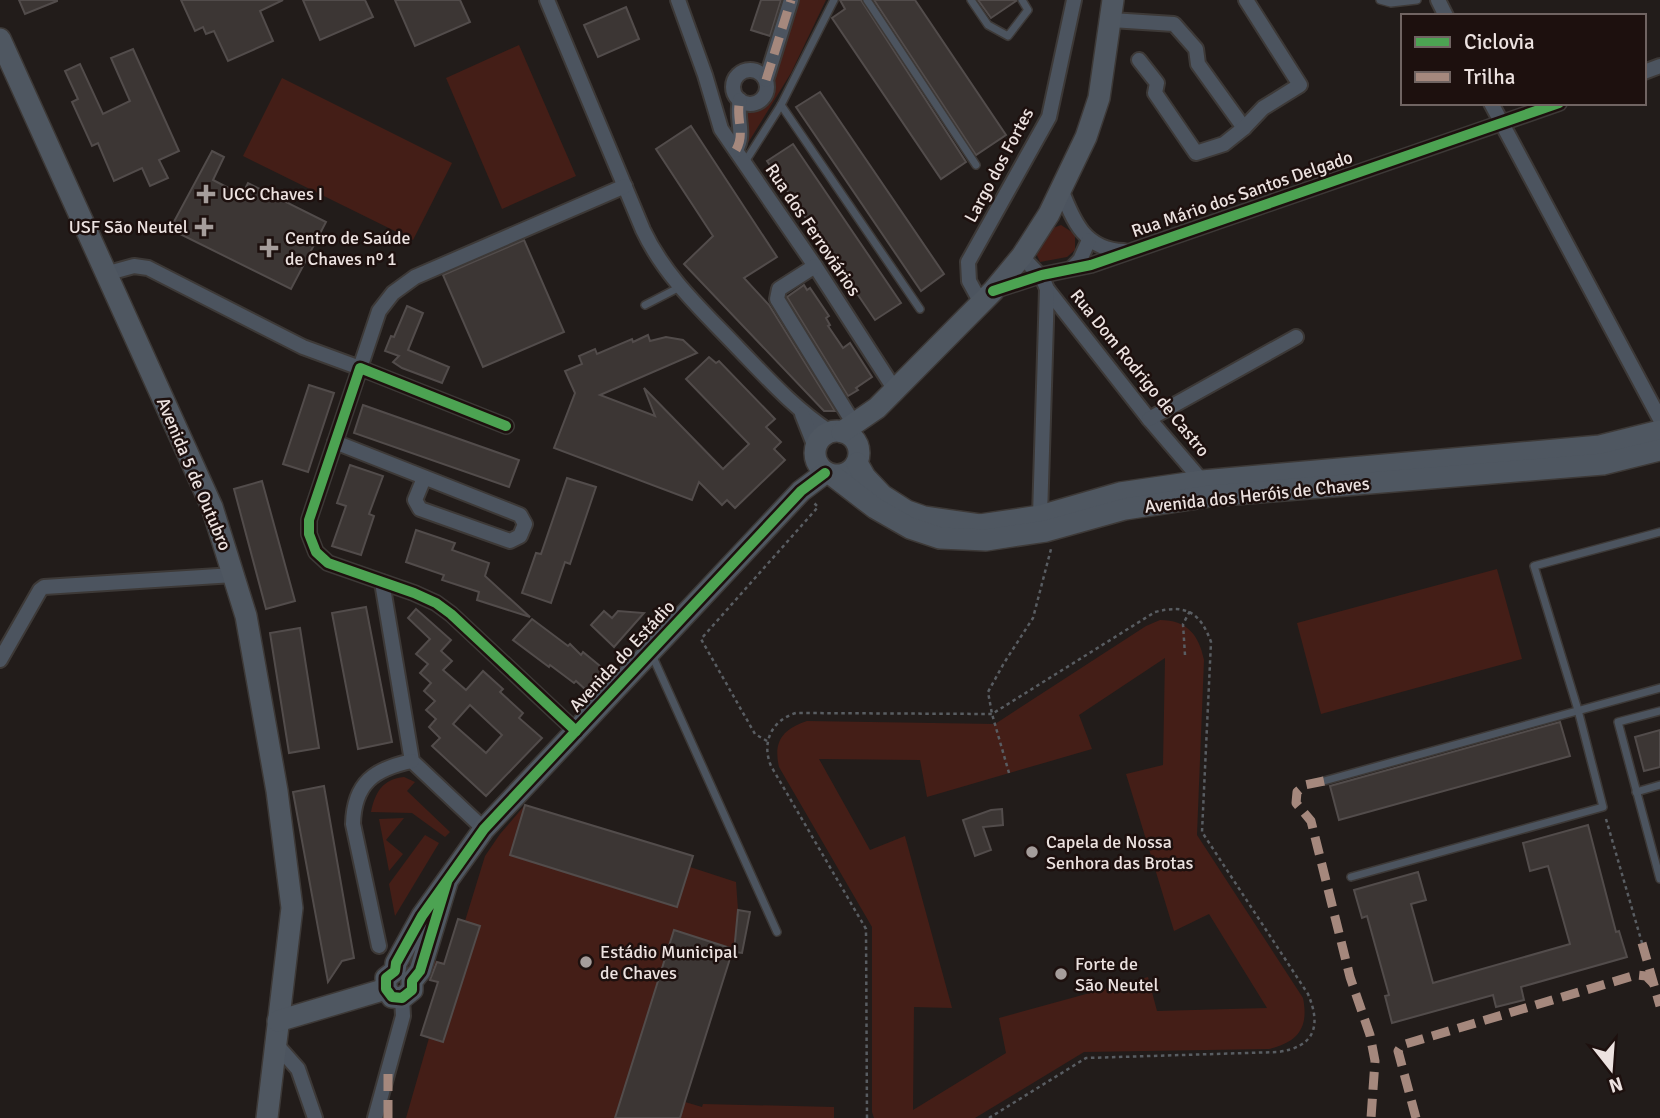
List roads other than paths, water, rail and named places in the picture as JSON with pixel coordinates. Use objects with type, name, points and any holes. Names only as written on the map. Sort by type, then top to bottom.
[{"type":"main road","points":[[836,450],[987,297],[1022,256],[1049,214],[1086,137],[1099,98],[1112,10]]},
{"type":"main road","name":"Avenida 5 de Outubro","points":[[0,38],[212,507],[246,616],[275,777],[292,908],[267,1118]]},
{"type":"main road","name":"Avenida dos Heróis de Chaves","points":[[836,450],[882,495],[908,511],[923,517],[980,525],[1040,516],[1120,493],[1202,481],[1600,446],[1660,431]]},
{"type":"main road","name":"Avenida dos Heróis de Chaves","points":[[836,450],[875,509],[910,528],[940,538],[986,540],[1046,531],[1125,509],[1210,496],[1603,464],[1660,450]]},
{"type":"main road","name":"Avenida do Estádio","points":[[398,985],[420,971],[447,882],[484,828],[802,491],[836,450]]},
{"type":"main road","points":[[278,1021],[398,985]]},
{"type":"street","points":[[547,0],[650,246],[680,287],[836,450]]},
{"type":"street","name":"Rua dos Ferroviários","points":[[678,0],[721,129],[815,266],[895,390]]},
{"type":"street","points":[[766,80],[753,70],[738,75],[733,85],[736,96],[750,104],[760,101],[766,92],[766,80],[791,0]]},
{"type":"street","name":"Largo dos Fortes","points":[[987,297],[969,281],[968,262],[1049,117],[1074,0]]},
{"type":"street","points":[[1139,60],[1157,83],[1155,93],[1196,153],[1224,144],[1263,108],[1300,85],[1246,0]]},
{"type":"street","points":[[1112,10],[1174,24],[1196,49],[1198,64],[1244,128]]},
{"type":"street","points":[[736,150],[742,140],[738,107],[740,100]]},
{"type":"street","points":[[1492,105],[1660,419]]},
{"type":"street","name":"Rua Mário dos Santos Delgado","points":[[987,297],[1042,275],[1091,265],[1554,105]]},
{"type":"street","points":[[576,731],[451,614],[414,593],[328,563],[316,552],[309,534],[309,520],[379,311],[393,293],[415,277],[625,186]]},
{"type":"street","points":[[1061,189],[1076,223],[1089,240],[1108,250],[1129,251]]},
{"type":"street","points":[[1049,214],[1076,223]]},
{"type":"street","points":[[1072,268],[1080,260],[1089,240]]},
{"type":"street","points":[[1022,256],[1031,268],[1042,275],[1048,289],[1040,516]]},
{"type":"street","points":[[105,274],[134,266],[148,268],[303,347],[506,426]]},
{"type":"street","points":[[815,266],[779,289],[777,299],[836,450]]},
{"type":"street","name":"Rua Dom Rodrigo de Castro","points":[[1048,289],[1149,419],[1202,481]]},
{"type":"street","points":[[1149,419],[1296,337]]},
{"type":"street","points":[[801,413],[836,450]]},
{"type":"street","points":[[335,442],[520,515],[525,524],[520,536],[510,541],[420,509],[415,500],[425,478]]},
{"type":"street","points":[[0,660],[44,587],[234,575]]},
{"type":"street","points":[[382,582],[412,761],[484,828]]},
{"type":"street","points":[[379,946],[353,824],[353,809],[360,791],[379,771],[412,761]]},
{"type":"street","points":[[375,1118],[402,1016],[398,985]]},
{"type":"street","points":[[275,1043],[298,1069],[315,1118]]},
{"type":"lane","points":[[745,163],[781,105],[834,0]]},
{"type":"lane","points":[[867,0],[976,165]]},
{"type":"lane","points":[[971,0],[989,25],[1008,36],[1028,10],[1022,0]]},
{"type":"lane","points":[[1380,0],[1391,3],[1417,0]]},
{"type":"lane","points":[[781,105],[920,309]]},
{"type":"lane","points":[[645,305],[680,287]]},
{"type":"lane","points":[[1351,877],[1603,807],[1578,710],[1534,566],[1660,531]]},
{"type":"lane","points":[[650,651],[777,932]]},
{"type":"lane","points":[[1324,781],[1660,688]]},
{"type":"lane","points":[[1660,711],[1618,722],[1658,862],[1660,879]]},
{"type":"lane","points":[[1636,792],[1660,785]]},
{"type":"place","name":"UCC Chaves I","points":[[206,194]]},
{"type":"place","name":"USF São Neutel","points":[[204,227]]},
{"type":"place","name":"Centro de Saúde de Chaves nº 1","points":[[269,248]]},
{"type":"place","name":"Capela de Nossa Senhora das Brotas","points":[[1032,852]]},
{"type":"place","name":"Estádio Municipal de Chaves","points":[[586,962]]},
{"type":"place","name":"Forte de São Neutel","points":[[1061,974]]}]
